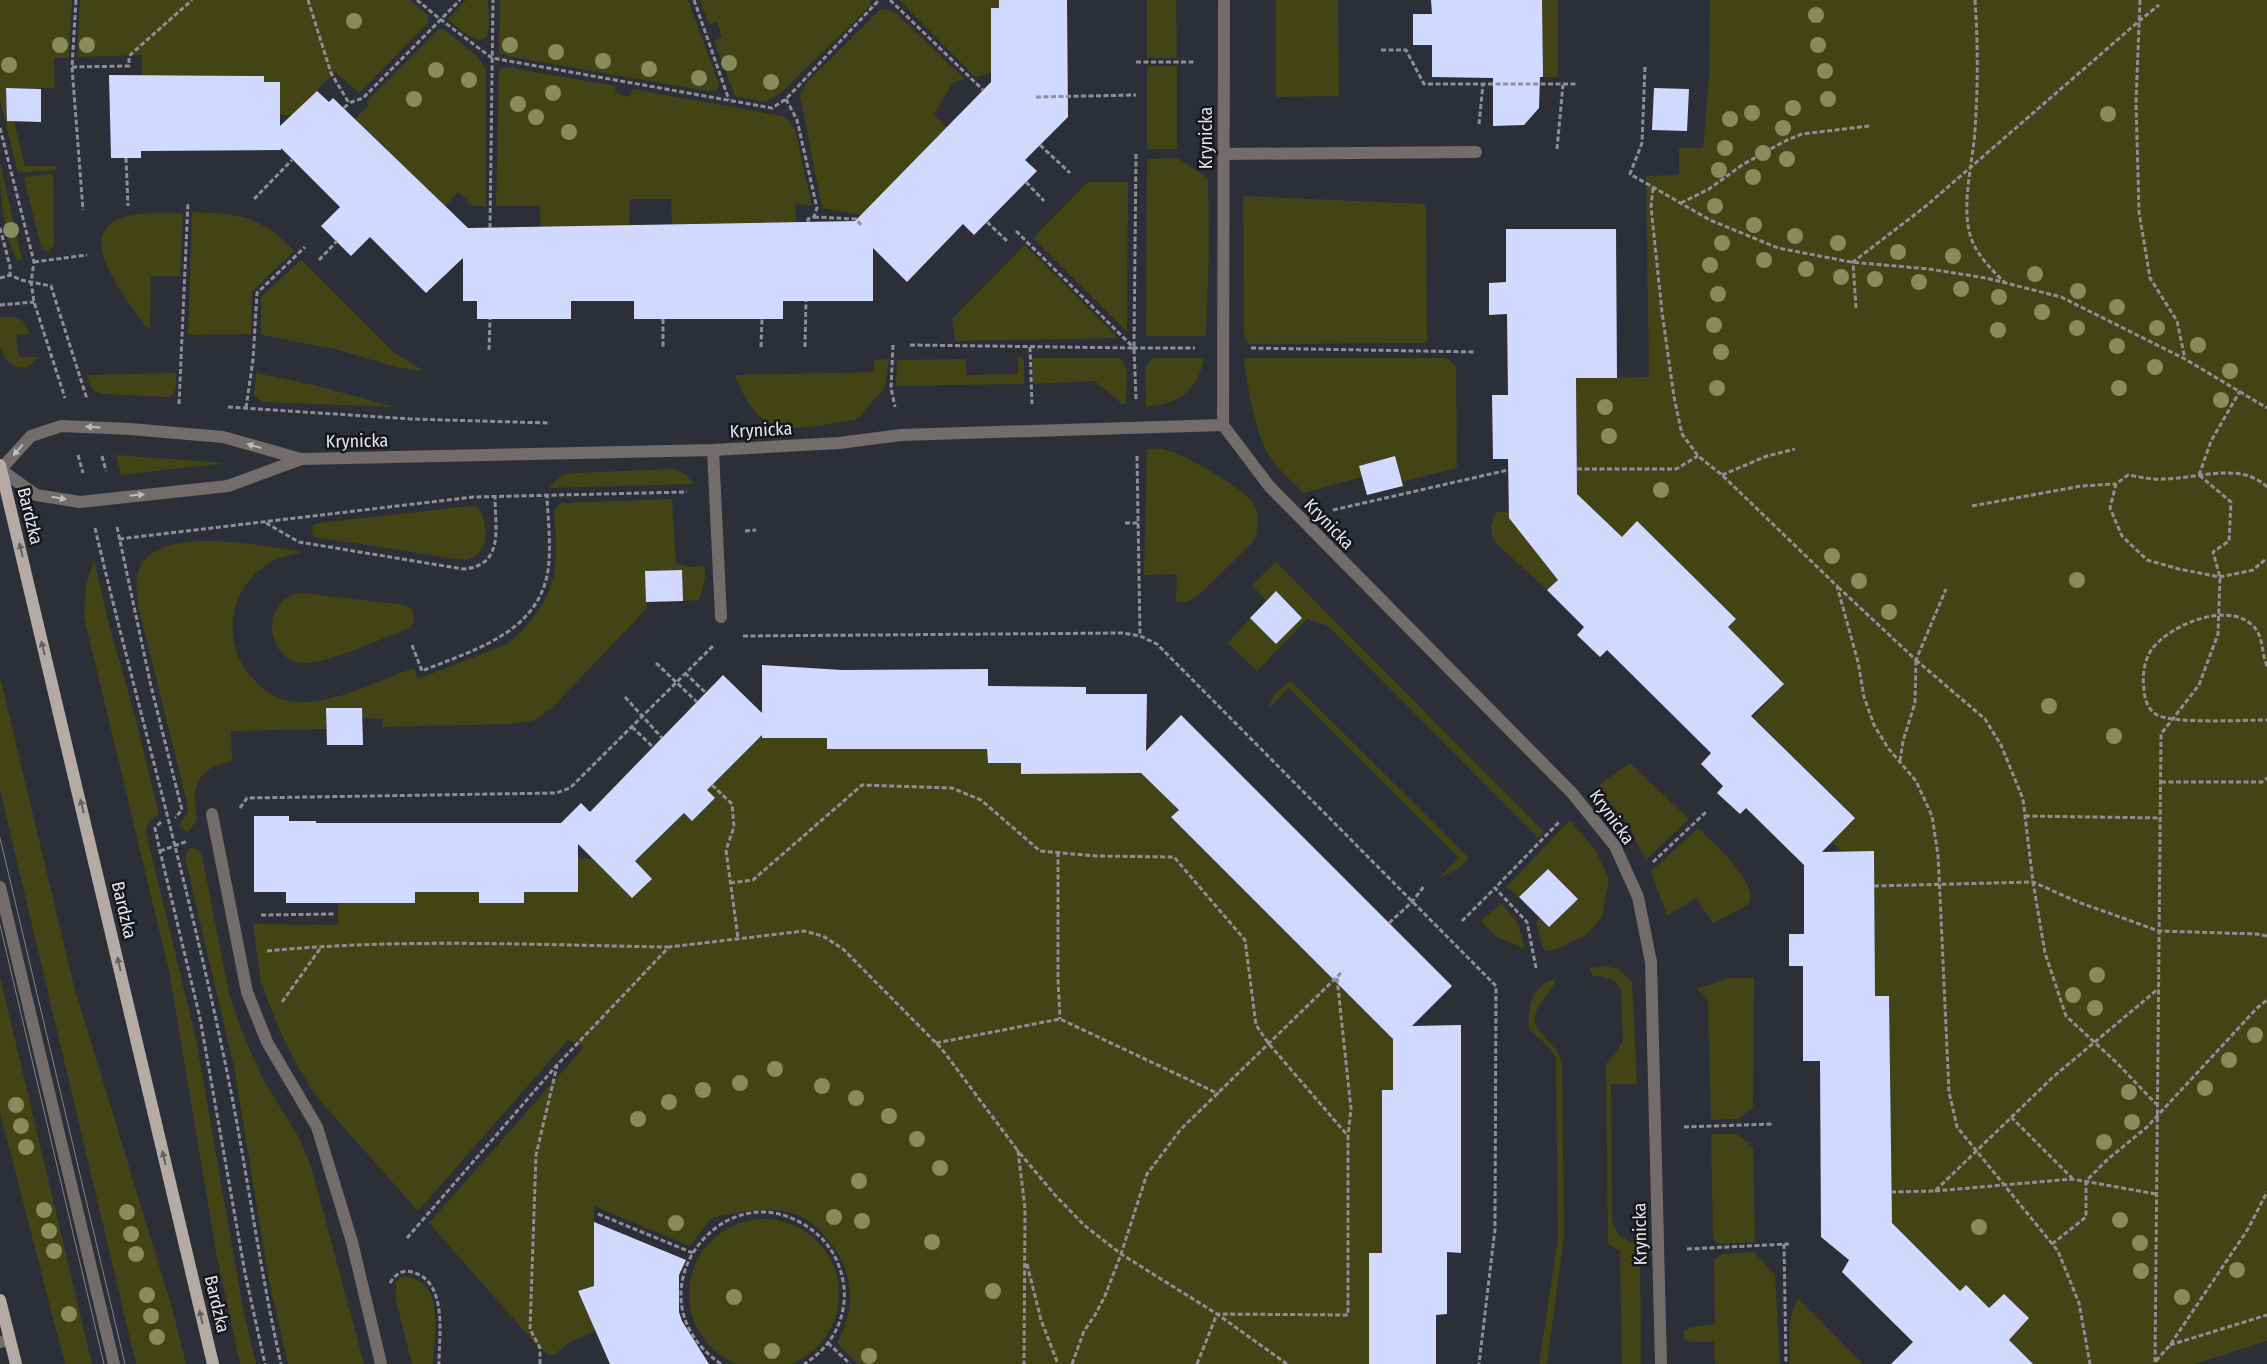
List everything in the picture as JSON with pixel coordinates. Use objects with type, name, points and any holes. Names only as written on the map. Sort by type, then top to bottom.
[{"type":"main road","name":"Bardzka","points":[[0,468],[213,1364]]},
{"type":"main road","points":[[0,1300],[5,1341],[16,1364]]},
{"type":"street","name":"Krynicka","points":[[1224,0],[1223,426],[1269,486],[1579,801],[1615,846],[1638,897],[1651,962],[1661,1364]]},
{"type":"street","points":[[1224,154],[1476,152]]},
{"type":"street","name":"Krynicka","points":[[301,459],[228,486],[80,502],[36,495],[0,468],[31,436],[61,426],[223,437],[301,459],[713,450],[839,443],[901,435],[1223,426]]},
{"type":"street","points":[[713,450],[721,617]]},
{"type":"street","points":[[212,814],[247,992],[266,1042],[317,1127],[352,1242],[381,1364]]},
{"type":"street","points":[[0,887],[114,1364]]},
{"type":"path","points":[[76,0],[72,67],[83,210]]},
{"type":"path","points":[[72,67],[129,66],[129,56],[192,0]]},
{"type":"path","points":[[308,0],[331,74],[349,103]]},
{"type":"path","points":[[418,0],[492,58],[772,108],[786,99],[879,0]]},
{"type":"path","points":[[344,108],[349,103],[363,98],[460,0]]},
{"type":"path","points":[[490,228],[493,0]]},
{"type":"path","points":[[694,0],[729,100]]},
{"type":"path","points":[[890,0],[983,90]]},
{"type":"path","points":[[1975,0],[1978,45],[1975,132],[1969,169],[1968,214],[1972,242],[1981,258],[2004,282]]},
{"type":"path","points":[[2140,0],[2136,102],[2139,212],[2150,278],[2177,321],[2185,359]]},
{"type":"path","points":[[1854,262],[1926,206],[2159,5]]},
{"type":"path","points":[[1381,50],[1406,50],[1424,84],[1576,84]]},
{"type":"path","points":[[1136,62],[1224,62]]},
{"type":"path","points":[[1645,67],[1642,143],[1630,174],[1680,204],[1744,236],[1778,248],[1854,262],[1929,269],[2004,282],[2061,297],[2185,359],[2267,408]]},
{"type":"path","points":[[1476,152],[1483,84]]},
{"type":"path","points":[[1557,149],[1563,84]]},
{"type":"path","points":[[1036,98],[1136,95]]},
{"type":"path","points":[[786,99],[797,120],[817,208],[814,217]]},
{"type":"path","points":[[1680,204],[1709,189],[1742,165],[1785,141],[1802,134],[1869,126]]},
{"type":"path","points":[[0,128],[34,262],[31,282],[34,302],[65,400]]},
{"type":"path","points":[[1040,145],[1070,174]]},
{"type":"path","points":[[1136,154],[1134,348],[1136,407]]},
{"type":"path","points":[[126,158],[128,206]]},
{"type":"path","points":[[254,200],[292,160]]},
{"type":"path","points":[[1026,182],[1044,201]]},
{"type":"path","points":[[1653,188],[1651,207],[1674,397],[1682,434],[1698,456],[1722,476],[1916,660],[1985,719],[2001,745],[2024,799],[2033,882],[2046,953],[2066,1016],[2094,1041],[2157,1105]]},
{"type":"path","points":[[171,404],[180,404],[188,202]]},
{"type":"path","points":[[808,222],[808,219],[814,217],[856,219],[861,226]]},
{"type":"path","points":[[987,222],[1007,241]]},
{"type":"path","points":[[0,228],[10,266],[10,275]]},
{"type":"path","points":[[1016,231],[1134,348]]},
{"type":"path","points":[[319,260],[337,241]]},
{"type":"path","points":[[246,408],[253,360],[257,293],[305,247]]},
{"type":"path","points":[[34,262],[87,255]]},
{"type":"path","points":[[1854,262],[1856,308]]},
{"type":"path","points":[[0,278],[10,275],[51,286],[96,428]]},
{"type":"path","points":[[805,347],[806,301]]},
{"type":"path","points":[[0,305],[34,302]]},
{"type":"path","points":[[489,350],[490,319]]},
{"type":"path","points":[[662,319],[662,349]]},
{"type":"path","points":[[761,347],[762,319]]},
{"type":"path","points":[[893,345],[891,388],[901,435]]},
{"type":"path","points":[[910,345],[1197,348]]},
{"type":"path","points":[[1030,347],[1033,430]]},
{"type":"path","points":[[1244,348],[1476,352]]},
{"type":"path","points":[[2199,476],[2211,441],[2240,391]]},
{"type":"path","points":[[86,398],[96,399]]},
{"type":"path","points":[[227,407],[411,419],[558,423]]},
{"type":"path","points":[[77,448],[83,476]]},
{"type":"path","points":[[101,449],[107,477]]},
{"type":"path","points":[[1722,476],[1767,456],[1795,449]]},
{"type":"path","points":[[1137,452],[1140,636]]},
{"type":"path","points":[[1577,469],[1676,469],[1698,456]]},
{"type":"path","points":[[1299,517],[1508,470]]},
{"type":"path","points":[[1972,506],[2081,486],[2116,484],[2128,476],[2162,480],[2234,473],[2259,480],[2267,487]]},
{"type":"path","points":[[2155,1363],[2162,734],[2200,685],[2218,634],[2220,577],[2213,552],[2229,540],[2231,502],[2199,476]]},
{"type":"path","points":[[2116,484],[2110,508],[2122,536],[2147,560],[2179,569],[2220,577],[2253,570],[2267,558]]},
{"type":"path","points":[[119,539],[473,497],[715,491]]},
{"type":"path","points":[[412,645],[422,671],[497,639],[518,625],[534,608],[546,577],[547,496]]},
{"type":"path","points":[[265,523],[299,542],[472,569],[485,563],[492,554],[496,544],[495,497]]},
{"type":"path","points":[[1125,523],[1138,523]]},
{"type":"path","points":[[116,524],[150,686],[182,810],[175,818]]},
{"type":"path","points":[[742,532],[756,530]]},
{"type":"path","points":[[100,547],[170,827],[219,1035],[266,1299],[281,1364]]},
{"type":"path","points":[[1837,586],[1858,662],[1864,697],[1871,716],[1888,748],[1916,781],[1932,816],[1939,886],[1949,1092],[1957,1127],[2052,1244],[2079,1303],[2090,1364]]},
{"type":"path","points":[[1900,761],[1903,741],[1915,703],[1916,660],[1946,589]]},
{"type":"path","points":[[2267,666],[2261,639],[2252,624],[2240,618],[2218,615],[2176,628],[2162,638],[2151,650],[2144,667],[2145,699],[2156,714],[2173,719],[2267,720]]},
{"type":"path","points":[[737,636],[1123,633],[1140,636],[1157,644],[1496,986],[1496,1229],[1479,1364]]},
{"type":"path","points":[[216,834],[239,827],[240,808],[247,798],[556,793],[570,788],[685,673],[719,642]]},
{"type":"path","points":[[656,663],[697,702]]},
{"type":"path","points":[[685,673],[706,692]]},
{"type":"path","points":[[626,697],[662,738]]},
{"type":"path","points":[[632,727],[653,747]]},
{"type":"path","points":[[2161,782],[2262,782],[2267,778]]},
{"type":"path","points":[[712,785],[732,804],[734,827],[726,850],[738,938]]},
{"type":"path","points":[[730,883],[753,880],[862,785],[952,788],[981,800],[1040,851],[1096,856],[1174,857],[1245,940],[1256,1025],[1269,1044],[1348,1136]]},
{"type":"path","points":[[1462,921],[1579,801]]},
{"type":"path","points":[[1631,882],[1706,812]]},
{"type":"path","points":[[2025,816],[2161,818]]},
{"type":"path","points":[[161,822],[155,828],[200,1018],[245,1273],[265,1364]]},
{"type":"path","points":[[1058,852],[1058,979],[1060,1019]]},
{"type":"path","points":[[1874,886],[1939,886],[2033,882],[2078,902],[2159,931],[2257,934],[2267,936]]},
{"type":"path","points":[[1389,923],[1412,902],[1425,885]]},
{"type":"path","points":[[1495,888],[1527,922],[1536,968]]},
{"type":"path","points":[[232,915],[335,914]]},
{"type":"path","points":[[238,954],[322,946],[422,943],[669,947],[804,931],[823,936],[843,949],[936,1043],[1018,1151],[1055,1195],[1084,1225],[1122,1254],[1217,1314],[1287,1364]]},
{"type":"path","points":[[259,1023],[273,1014],[322,946]]},
{"type":"path","points":[[407,1238],[557,1065],[669,947]]},
{"type":"path","points":[[1072,1364],[1084,1332],[1098,1309],[1122,1254],[1146,1174],[1182,1129],[1343,971]]},
{"type":"path","points":[[1217,1314],[1348,1315],[1348,1136],[1351,1109],[1337,978]]},
{"type":"path","points":[[1935,1191],[2011,1117],[2094,1041],[2158,988]]},
{"type":"path","points":[[2052,1244],[2086,1217],[2086,1182],[2108,1159],[2157,1116],[2257,1008],[2267,1000]]},
{"type":"path","points":[[936,1043],[1060,1019],[1219,1094]]},
{"type":"path","points":[[540,1364],[540,1348],[530,1329],[536,1155],[557,1065]]},
{"type":"path","points":[[2011,1117],[2072,1179]]},
{"type":"path","points":[[1656,1128],[1773,1124]]},
{"type":"path","points":[[1018,1151],[1025,1208],[1024,1364]]},
{"type":"path","points":[[1892,1192],[1935,1191],[2072,1179],[2156,1194]]},
{"type":"path","points":[[2155,1363],[2170,1345],[2248,1229],[2267,1192]]},
{"type":"path","points":[[721,1364],[707,1354],[692,1336],[683,1314],[681,1290],[685,1266],[697,1245],[714,1228],[735,1217],[759,1212],[782,1214],[802,1222],[820,1236],[834,1254],[842,1275],[845,1297],[841,1320],[828,1343],[815,1358],[804,1364]]},
{"type":"path","points":[[598,1214],[693,1253]]},
{"type":"path","points":[[1784,1244],[1786,1364]]},
{"type":"path","points":[[1658,1251],[1789,1244]]},
{"type":"path","points":[[1026,1258],[1041,1320],[1058,1364]]},
{"type":"path","points":[[390,1290],[394,1277],[401,1272],[411,1271],[421,1275],[431,1284],[439,1299],[439,1364]]},
{"type":"path","points":[[1197,1364],[1217,1314]]},
{"type":"path","points":[[2170,1345],[2267,1314]]},
{"type":"path","points":[[828,1343],[850,1364]]},
{"type":"shaded area","points":[[0,0],[72,0],[69,58],[54,58],[55,88],[6,88],[7,121],[14,121],[25,166],[56,166],[56,170],[18,173],[0,100]]},
{"type":"shaded area","points":[[80,0],[409,0],[428,15],[428,23],[359,93],[335,72],[292,115],[280,115],[280,83],[264,82],[264,76],[174,75],[174,82],[142,82],[142,55],[77,57]]},
{"type":"shaded area","points":[[466,0],[488,0],[489,28],[485,38],[481,40],[469,36],[448,19]]},
{"type":"shaded area","points":[[500,0],[688,0],[719,84],[717,90],[707,91],[507,56],[499,52]]},
{"type":"shaded area","points":[[700,0],[871,0],[870,6],[782,92],[766,102],[735,96],[714,41],[722,37],[717,22],[709,24]]},
{"type":"shaded area","points":[[899,0],[999,0],[999,8],[991,8],[991,73],[975,77]]},
{"type":"shaded area","points":[[1147,0],[1176,0],[1177,58],[1147,58]]},
{"type":"shaded area","points":[[1276,0],[1338,0],[1339,96],[1276,97]]},
{"type":"shaded area","points":[[1542,0],[1558,0],[1558,77],[1543,77]]},
{"type":"shaded area","points":[[1710,0],[2267,0],[2267,1341],[2195,1364],[2033,1364],[2009,1340],[2029,1318],[2004,1294],[1989,1308],[1966,1285],[1960,1291],[1892,1223],[1889,996],[1875,996],[1874,851],[1841,851],[1832,842],[1855,818],[1753,717],[1783,685],[1706,650],[1735,620],[1607,553],[1598,543],[1612,527],[1577,494],[1576,378],[1649,377],[1646,176],[1679,175],[1679,148],[1703,148],[1709,78]]},
{"type":"shaded area","points":[[886,9],[897,14],[965,79],[953,82],[934,115],[952,132],[861,215],[822,208],[800,95],[807,82],[880,10]]},
{"type":"shaded area","points":[[439,29],[445,30],[479,58],[486,69],[486,206],[473,206],[458,192],[445,206],[355,119],[369,105],[366,102]]},
{"type":"shaded area","points":[[1147,66],[1177,66],[1177,149],[1147,149]]},
{"type":"shaded area","points":[[507,67],[616,86],[615,93],[630,97],[632,89],[783,116],[795,130],[812,206],[795,203],[796,222],[672,224],[671,199],[630,199],[629,225],[573,226],[541,233],[540,206],[496,206],[499,69]]},
{"type":"shaded area","points":[[1178,158],[1208,178],[1209,247],[1206,336],[1146,336],[1147,159]]},
{"type":"shaded area","points":[[0,162],[22,260],[17,260],[5,224],[1,199]]},
{"type":"shaded area","points":[[53,174],[54,245],[48,252],[41,247],[24,177]]},
{"type":"shaded area","points":[[1088,182],[1128,182],[1127,332],[1033,238]]},
{"type":"shaded area","points":[[1243,196],[1426,204],[1427,343],[1248,344],[1244,334]]},
{"type":"shaded area","points":[[192,212],[235,216],[259,223],[282,239],[294,251],[252,292],[251,334],[188,335]]},
{"type":"shaded area","points":[[183,213],[180,276],[151,276],[150,328],[145,326],[106,264],[102,248],[104,233],[113,222],[133,215]]},
{"type":"shaded area","points":[[1025,245],[1118,338],[955,341],[952,319]]},
{"type":"shaded area","points":[[301,260],[393,352],[424,371],[396,367],[335,349],[261,335],[261,297]]},
{"type":"shaded area","points":[[0,317],[16,317],[23,321],[30,334],[16,335],[19,357],[38,357],[27,367],[21,368],[11,364],[6,359],[0,346]]},
{"type":"shaded area","points":[[1018,356],[1024,360],[1024,384],[896,386],[897,360],[966,359],[966,375],[1018,374]]},
{"type":"shaded area","points":[[1032,358],[1120,358],[1127,369],[1126,404],[1122,404],[1095,381],[1033,384]]},
{"type":"shaded area","points":[[1153,358],[1204,358],[1197,379],[1185,394],[1168,403],[1146,406],[1145,367]]},
{"type":"shaded area","points":[[1244,358],[1447,358],[1456,367],[1457,468],[1401,482],[1394,456],[1359,466],[1362,477],[1303,493],[1271,459],[1261,439],[1253,410]]},
{"type":"shaded area","points":[[889,359],[885,387],[858,419],[799,428],[783,427],[769,422],[757,413],[745,398],[735,375],[874,372],[874,360]]},
{"type":"shaded area","points":[[176,373],[174,394],[168,397],[103,394],[92,388],[87,375]]},
{"type":"shaded area","points":[[256,373],[318,386],[394,407],[261,402],[254,394]]},
{"type":"shaded area","points":[[1147,449],[1160,449],[1171,452],[1212,472],[1248,497],[1256,509],[1258,523],[1253,542],[1201,593],[1188,601],[1176,602],[1177,574],[1144,575]]},
{"type":"shaded area","points":[[116,455],[226,463],[121,475]]},
{"type":"shaded area","points":[[674,469],[686,475],[694,484],[548,488],[562,475],[573,473]]},
{"type":"shaded area","points":[[672,499],[676,564],[690,567],[705,566],[705,579],[699,600],[683,601],[682,570],[645,571],[647,608],[552,708],[535,720],[513,724],[382,727],[383,719],[362,718],[362,708],[326,708],[326,729],[231,731],[232,761],[220,764],[204,774],[196,788],[195,808],[197,820],[188,832],[179,827],[188,812],[187,803],[138,605],[136,586],[138,571],[151,554],[169,546],[190,542],[215,541],[302,552],[273,561],[257,572],[245,586],[237,601],[233,618],[233,635],[237,652],[245,668],[257,683],[269,693],[284,700],[309,702],[324,700],[355,691],[414,668],[418,679],[507,644],[516,637],[539,610],[550,588],[556,559],[554,510],[561,503]]},
{"type":"shaded area","points":[[470,506],[477,507],[481,514],[486,531],[485,540],[483,547],[478,553],[472,558],[463,560],[315,537],[312,534],[313,525],[318,523]]},
{"type":"shaded area","points":[[1496,512],[1545,512],[1549,517],[1527,541],[1558,580],[1547,590],[1496,543],[1491,528]]},
{"type":"shaded area","points":[[94,560],[109,625],[134,712],[159,814],[148,823],[146,832],[196,1039],[242,1303],[256,1364],[240,1364],[217,1257],[169,971],[84,617],[86,585]]},
{"type":"shaded area","points":[[1276,562],[1544,832],[1538,838],[1328,626],[1307,619],[1257,671],[1228,643],[1250,618],[1276,644],[1302,618],[1276,592],[1266,601],[1252,585]]},
{"type":"shaded area","points":[[302,593],[405,605],[411,608],[414,620],[410,628],[354,650],[323,660],[300,663],[290,660],[282,653],[273,636],[272,626],[277,607],[284,599]]},
{"type":"shaded area","points":[[0,677],[74,986],[172,1308],[186,1364],[136,1364],[0,790]]},
{"type":"shaded area","points":[[1291,681],[1469,858],[1458,869],[1439,878],[1458,857],[1289,688],[1269,708],[1277,692]]},
{"type":"shaded area","points":[[923,737],[923,749],[987,749],[988,763],[1021,763],[1022,774],[1066,774],[1067,762],[1114,762],[1114,774],[1141,773],[1179,810],[1171,817],[1393,1039],[1393,1090],[1382,1091],[1382,1234],[1393,1234],[1393,1253],[1369,1253],[1369,1364],[858,1364],[837,1343],[848,1316],[850,1290],[848,1277],[837,1252],[828,1240],[817,1228],[804,1219],[795,1214],[775,1210],[742,1212],[711,1218],[690,1246],[594,1206],[595,1294],[578,1291],[596,1331],[570,1342],[554,1355],[548,1355],[534,1342],[429,1223],[584,1047],[568,1040],[418,1211],[316,1096],[296,1064],[276,1022],[261,983],[253,924],[338,925],[338,904],[335,903],[335,896],[381,895],[382,903],[415,903],[415,892],[479,892],[479,903],[524,903],[524,892],[577,892],[578,858],[593,859],[616,881],[684,813],[692,821],[715,798],[707,790],[758,738],[827,738],[827,749],[874,749],[875,738]]},
{"type":"shaded area","points":[[1630,763],[1689,819],[1646,860],[1627,822],[1596,787]]},
{"type":"shaded area","points":[[1570,820],[1596,851],[1609,879],[1602,917],[1587,934],[1559,948],[1544,951],[1536,921],[1539,918],[1549,927],[1578,898],[1548,869],[1519,897],[1506,887]]},
{"type":"shaded area","points":[[1698,828],[1736,867],[1747,885],[1750,895],[1748,905],[1713,923],[1696,898],[1667,916],[1651,871]]},
{"type":"shaded area","points":[[188,849],[199,850],[202,855],[229,993],[240,1027],[263,1079],[298,1136],[311,1166],[364,1364],[288,1364],[269,1281],[234,1067],[185,858]]},
{"type":"shaded area","points":[[1501,903],[1518,923],[1525,949],[1497,937],[1481,921]]},
{"type":"shaded area","points":[[1605,966],[1618,969],[1632,982],[1637,1084],[1611,1084],[1612,1222],[1620,1237],[1640,1245],[1641,1364],[1622,1364],[1620,1252],[1608,1243],[1606,1064],[1623,1042],[1621,989],[1614,980],[1592,975],[1590,970],[1590,968]]},
{"type":"shaded area","points":[[0,977],[92,1364],[65,1364],[0,1113]]},
{"type":"shaded area","points":[[1728,978],[1754,978],[1753,1108],[1738,1119],[1711,1120],[1708,1000],[1697,989]]},
{"type":"shaded area","points":[[1553,979],[1555,983],[1537,1009],[1534,1021],[1538,1029],[1557,1051],[1562,1064],[1564,1236],[1547,1364],[1539,1364],[1558,1238],[1556,1058],[1547,1045],[1529,1029],[1529,1021],[1530,1006],[1535,993],[1545,983]]},
{"type":"shaded area","points":[[1711,1134],[1737,1134],[1753,1147],[1755,1242],[1718,1244],[1713,1238]]},
{"type":"shaded area","points":[[764,1219],[779,1220],[793,1225],[817,1241],[833,1265],[838,1279],[838,1309],[833,1323],[817,1347],[793,1363],[779,1368],[764,1369],[749,1368],[735,1363],[711,1347],[695,1323],[690,1309],[689,1294],[690,1279],[695,1265],[711,1241],[735,1225],[749,1220]]},
{"type":"shaded area","points":[[1754,1252],[1775,1275],[1780,1364],[1715,1364],[1714,1342],[1690,1342],[1684,1339],[1684,1331],[1690,1327],[1715,1324],[1714,1260],[1722,1254]]},
{"type":"shaded area","points":[[403,1276],[417,1280],[426,1287],[432,1297],[435,1324],[433,1364],[412,1364],[396,1301],[396,1281]]},
{"type":"shaded area","points":[[1799,1299],[1863,1364],[1790,1364],[1789,1339],[1792,1312]]},
{"type":"building","points":[[999,0],[1067,0],[1068,117],[1025,160],[1037,171],[974,235],[963,224],[907,282],[873,248],[873,301],[783,301],[783,319],[634,319],[634,301],[571,301],[571,319],[477,319],[477,301],[463,301],[463,258],[426,293],[370,237],[351,256],[321,226],[340,207],[281,148],[281,150],[141,151],[141,158],[111,158],[109,75],[264,76],[264,82],[280,82],[280,126],[317,91],[329,102],[333,98],[468,228],[855,221],[991,82],[991,8],[999,8]]},
{"type":"building","points":[[1431,0],[1542,0],[1543,77],[1540,77],[1539,108],[1524,125],[1493,126],[1493,78],[1432,77],[1432,45],[1413,45],[1413,14],[1432,14]]},
{"type":"building","points":[[6,88],[41,89],[41,122],[7,121]]},
{"type":"building","points":[[1654,88],[1689,89],[1687,131],[1652,130]]},
{"type":"building","points":[[1506,229],[1616,229],[1617,378],[1576,378],[1577,494],[1622,537],[1637,521],[1736,619],[1728,627],[1784,684],[1751,716],[1855,818],[1822,852],[1874,851],[1875,996],[1889,996],[1892,1223],[1960,1291],[1966,1285],[1989,1308],[2004,1294],[2029,1318],[2009,1340],[2033,1364],[1891,1364],[1913,1342],[1842,1272],[1849,1260],[1821,1237],[1820,1061],[1803,1061],[1803,966],[1789,966],[1789,934],[1804,934],[1804,865],[1746,808],[1740,814],[1717,793],[1723,786],[1701,764],[1711,753],[1607,650],[1600,657],[1577,635],[1584,627],[1547,590],[1558,580],[1509,518],[1508,459],[1493,459],[1492,395],[1508,395],[1507,314],[1489,315],[1489,283],[1506,282]]},
{"type":"building","points":[[1395,456],[1403,486],[1367,495],[1359,466]]},
{"type":"building","points":[[682,570],[683,601],[646,602],[645,571]]},
{"type":"building","points":[[1276,591],[1302,618],[1276,644],[1250,618]]},
{"type":"building","points":[[762,665],[842,670],[988,669],[988,686],[1086,687],[1086,694],[1147,694],[1146,751],[1181,715],[1452,986],[1412,1026],[1461,1025],[1461,1253],[1447,1252],[1447,1314],[1436,1315],[1436,1364],[1369,1364],[1369,1253],[1382,1253],[1382,1090],[1393,1090],[1393,1039],[1171,817],[1179,810],[1141,773],[1021,774],[1021,763],[988,763],[987,749],[827,749],[827,738],[762,738],[762,735],[707,790],[715,798],[692,821],[684,813],[635,861],[652,879],[632,898],[578,844],[578,892],[524,892],[524,903],[479,903],[479,892],[415,892],[415,903],[286,903],[286,892],[254,892],[254,816],[289,816],[289,821],[316,821],[316,823],[561,823],[581,803],[590,812],[723,675],[762,713]]},
{"type":"building","points":[[326,708],[362,708],[363,745],[327,745]]},
{"type":"building","points":[[1548,869],[1578,899],[1549,927],[1519,897]]},
{"type":"building","points":[[594,1222],[686,1260],[679,1275],[679,1312],[682,1321],[709,1364],[610,1364],[578,1291],[594,1286]]},
{"type":"tram line","points":[[0,838],[125,1364]]},
{"type":"tram line","points":[[0,925],[104,1364]]}]
